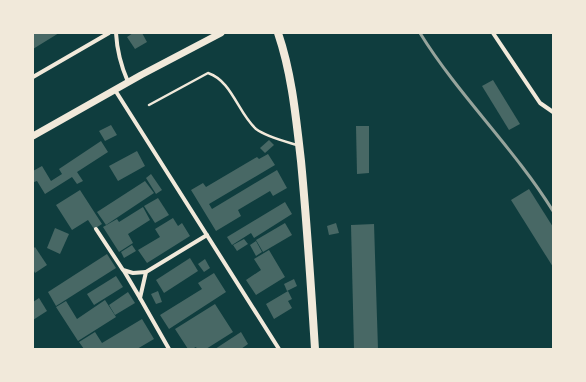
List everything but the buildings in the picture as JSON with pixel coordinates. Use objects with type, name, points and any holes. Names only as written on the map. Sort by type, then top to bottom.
[{"type":"main road","points":[[278,33],[285,52],[295,107],[315,349]]},
{"type":"street","points":[[33,77],[109,33]]},
{"type":"street","points":[[116,33],[117,50],[121,66],[128,82]]},
{"type":"street","points":[[33,136],[128,82],[221,33]]},
{"type":"street","points":[[493,33],[540,103],[553,112]]},
{"type":"street","points":[[115,90],[279,349]]},
{"type":"street","points":[[96,229],[140,298],[168,349]]},
{"type":"street","points":[[123,270],[133,273],[146,272],[207,235]]},
{"type":"street","points":[[140,298],[146,272]]},
{"type":"lane","points":[[149,105],[196,78],[208,73],[216,75],[256,129],[299,146]]},
{"type":"railway","points":[[420,33],[452,79],[521,165],[553,211]]}]
